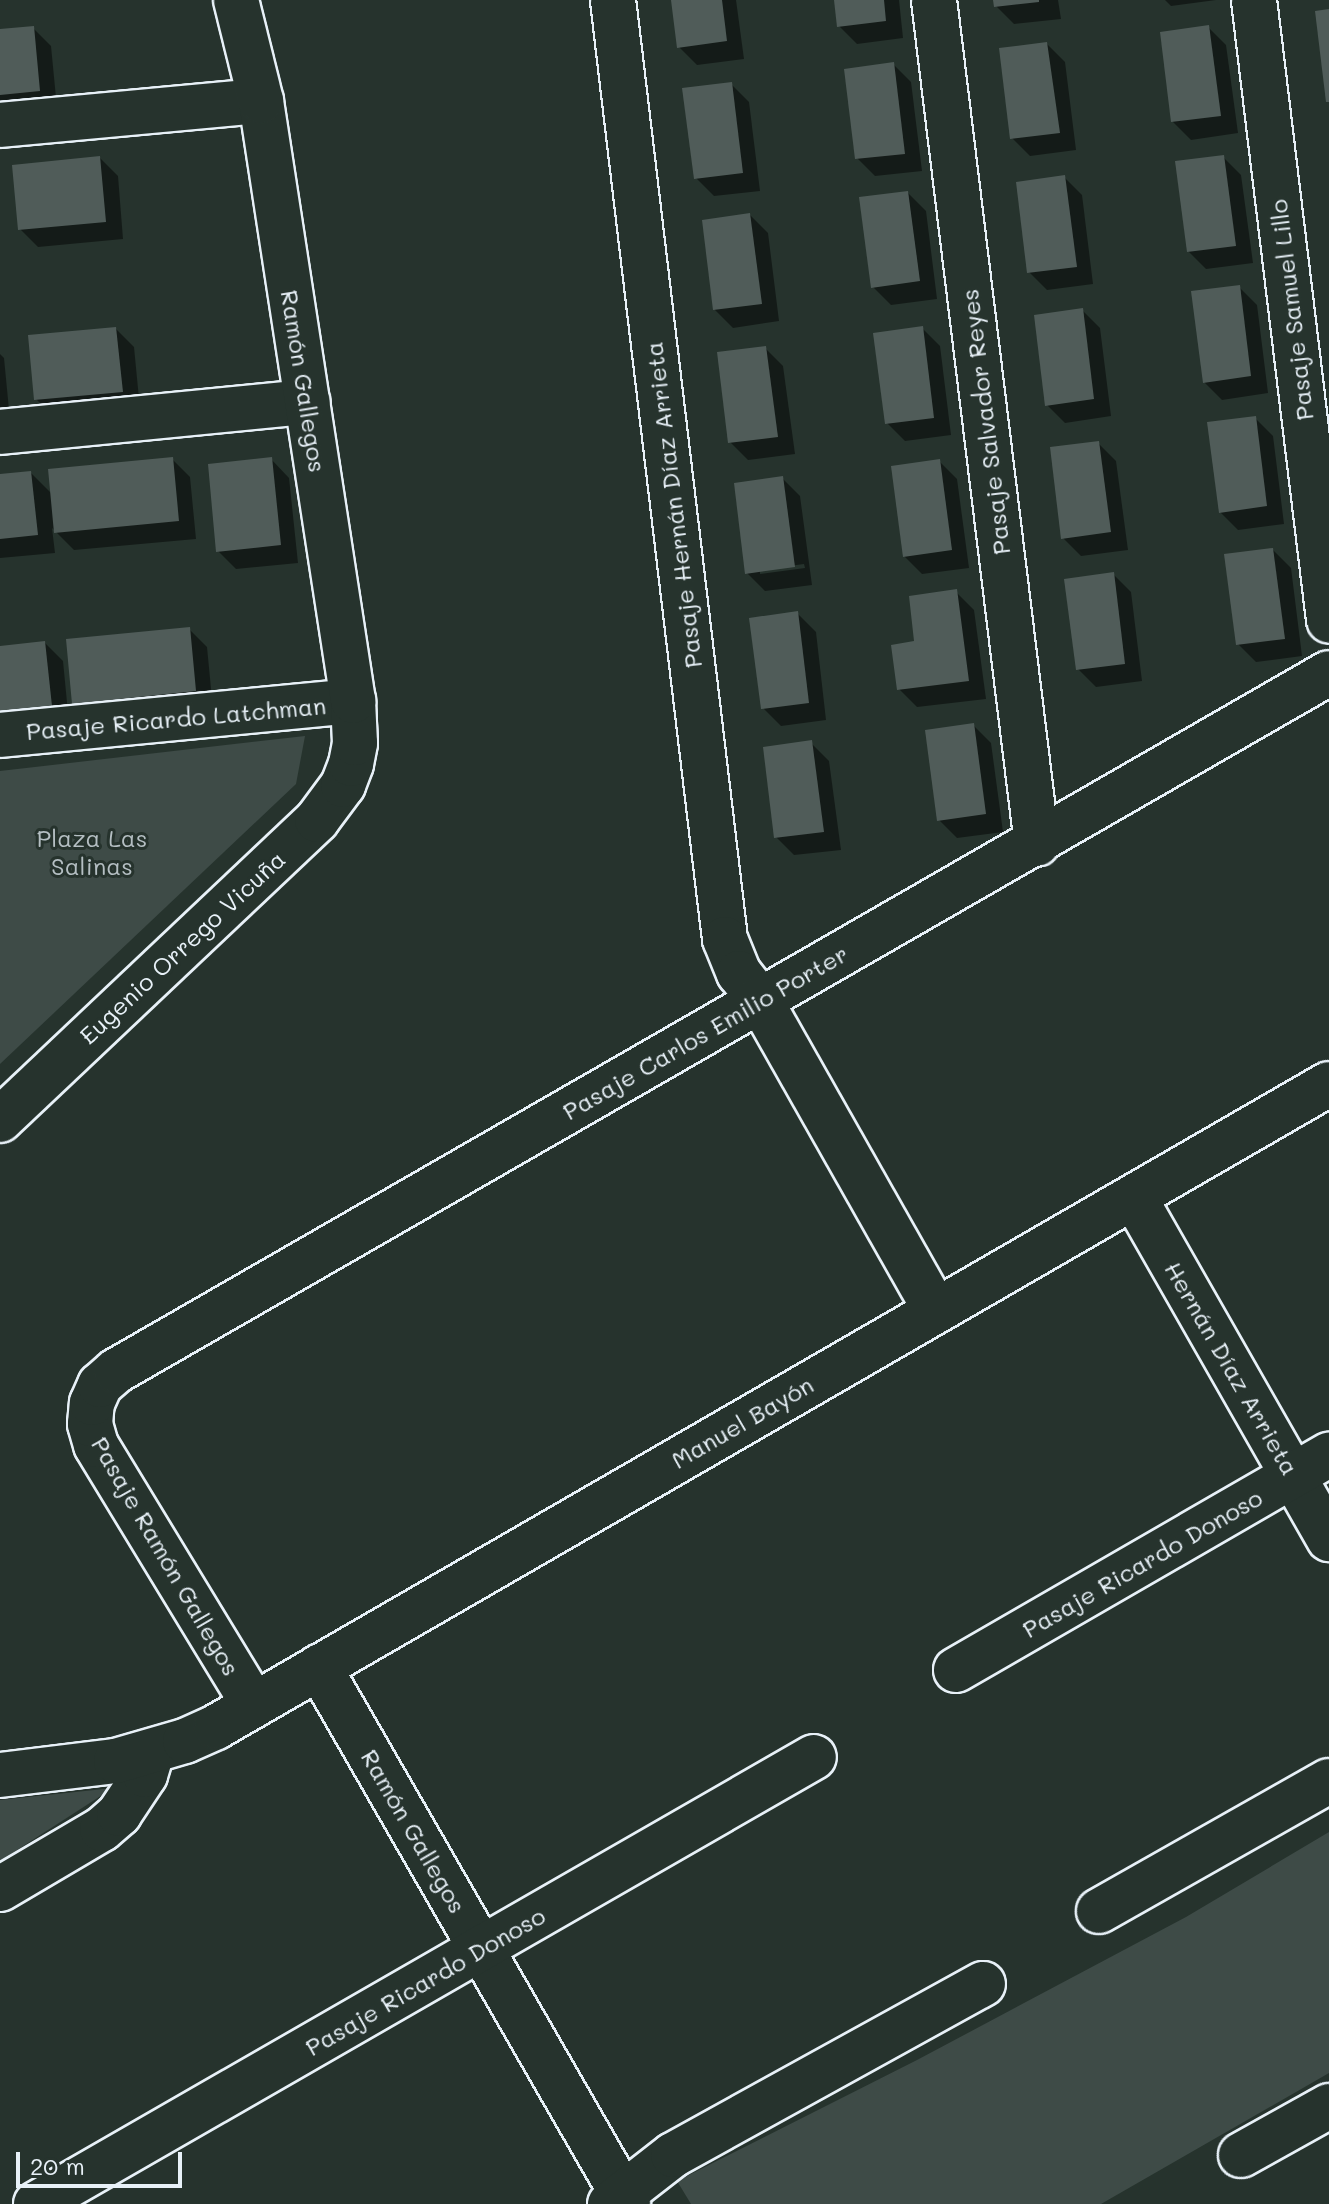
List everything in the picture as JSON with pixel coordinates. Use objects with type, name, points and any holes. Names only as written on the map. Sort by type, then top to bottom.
[{"type":"street","name":"Ramón Gallegos","points":[[236,0],[261,101],[308,402],[353,701],[355,743],[351,764]]},
{"type":"street","name":"Pasaje Hernán Díaz Arrieta","points":[[613,0],[725,939],[739,973],[760,1000]]},
{"type":"street","name":"Pasaje Salvador Reyes","points":[[934,0],[1037,844]]},
{"type":"street","name":"Pasaje Samuel Lillo","points":[[1254,0],[1329,620]]},
{"type":"street","points":[[0,125],[261,101]]},
{"type":"street","points":[[0,432],[308,402]]},
{"type":"street","name":"Pasaje Carlos Emilio Porter","points":[[92,1403],[100,1385],[116,1371],[1037,844],[1329,673]]},
{"type":"street","name":"Pasaje Ricardo Latchman","points":[[0,735],[353,701]]},
{"type":"street","name":"Eugenio Orrego Vicuña","points":[[0,1120],[317,820],[343,785],[351,764]]},
{"type":"street","points":[[760,1000],[936,1311]]},
{"type":"street","name":"Manuel Bayón","points":[[0,1775],[116,1761],[152,1752],[216,1727],[1329,1084]]},
{"type":"street","name":"Hernán Díaz Arrieta","points":[[1134,1197],[1311,1465],[1329,1539]]},
{"type":"street","name":"Pasaje Ramón Gallegos","points":[[92,1403],[90,1424],[96,1445],[254,1705]]},
{"type":"street","name":"Pasaje Ricardo Donoso","points":[[956,1670],[1311,1465]]},
{"type":"street","name":"Ramón Gallegos","points":[[319,1667],[481,1949],[620,2201]]},
{"type":"street","points":[[0,1889],[102,1829],[119,1814],[145,1775],[152,1752]]},
{"type":"street","name":"Pasaje Ricardo Donoso","points":[[36,2204],[814,1757]]},
{"type":"street","points":[[1099,1911],[1329,1781]]},
{"type":"street","points":[[620,2201],[673,2155],[983,1984]]},
{"type":"street","points":[[1241,2155],[1329,2106]]},
{"type":"green space","name":"Plaza Las Salinas","points":[[305,736],[296,784],[0,1064],[0,771]]},
{"type":"green space","points":[[113,1788],[0,1861],[0,1800]]},
{"type":"green space","points":[[1329,1832],[1329,2073],[1101,2204],[691,2204],[677,2181],[917,2060],[1186,1917]]},
{"type":"building","points":[[671,0],[722,0],[727,41],[677,48]]},
{"type":"building","points":[[834,0],[884,0],[886,21],[837,27]]},
{"type":"building","points":[[993,0],[1039,0],[1039,2],[994,7]]},
{"type":"building","points":[[1329,9],[1329,102],[1326,102],[1315,11]]},
{"type":"building","points":[[1209,25],[1221,116],[1171,122],[1160,32]]},
{"type":"building","points":[[34,26],[40,91],[0,95],[0,29]]},
{"type":"building","points":[[1047,42],[1060,133],[1010,139],[999,48]]},
{"type":"building","points":[[894,62],[905,154],[855,159],[844,69]]},
{"type":"building","points":[[732,82],[743,173],[694,179],[682,88]]},
{"type":"building","points":[[1224,155],[1236,246],[1187,252],[1175,161]]},
{"type":"building","points":[[100,156],[106,222],[18,230],[12,165]]},
{"type":"building","points":[[1065,175],[1077,267],[1027,273],[1016,182]]},
{"type":"building","points":[[908,191],[920,281],[871,288],[859,197]]},
{"type":"building","points":[[750,213],[762,304],[713,310],[702,220]]},
{"type":"building","points":[[1240,285],[1251,376],[1203,383],[1191,291]]},
{"type":"building","points":[[1083,308],[1094,399],[1045,406],[1034,315]]},
{"type":"building","points":[[923,326],[934,418],[885,424],[873,333]]},
{"type":"building","points":[[116,327],[123,392],[34,400],[28,335]]},
{"type":"building","points":[[766,346],[778,437],[728,443],[717,352]]},
{"type":"building","points":[[1256,416],[1267,506],[1219,513],[1207,422]]},
{"type":"building","points":[[1099,441],[1111,532],[1061,539],[1050,447]]},
{"type":"building","points":[[173,457],[179,521],[54,533],[48,469]]},
{"type":"building","points":[[272,457],[281,545],[216,552],[208,464]]},
{"type":"building","points":[[940,459],[952,550],[903,557],[891,466]]},
{"type":"building","points":[[31,471],[38,535],[0,539],[0,474]]},
{"type":"building","points":[[783,476],[795,567],[745,574],[734,483]]},
{"type":"building","points":[[1273,548],[1285,639],[1236,645],[1224,554]]},
{"type":"building","points":[[1114,572],[1125,664],[1076,670],[1064,579]]},
{"type":"building","points":[[957,589],[969,681],[897,690],[891,645],[914,641],[909,596]]},
{"type":"building","points":[[798,611],[809,703],[761,709],[749,618]]},
{"type":"building","points":[[190,627],[196,691],[72,704],[66,639]]},
{"type":"building","points":[[45,641],[52,706],[0,711],[0,646]]},
{"type":"building","points":[[974,723],[986,814],[937,821],[925,730]]},
{"type":"building","points":[[812,740],[824,832],[774,838],[763,747]]}]
